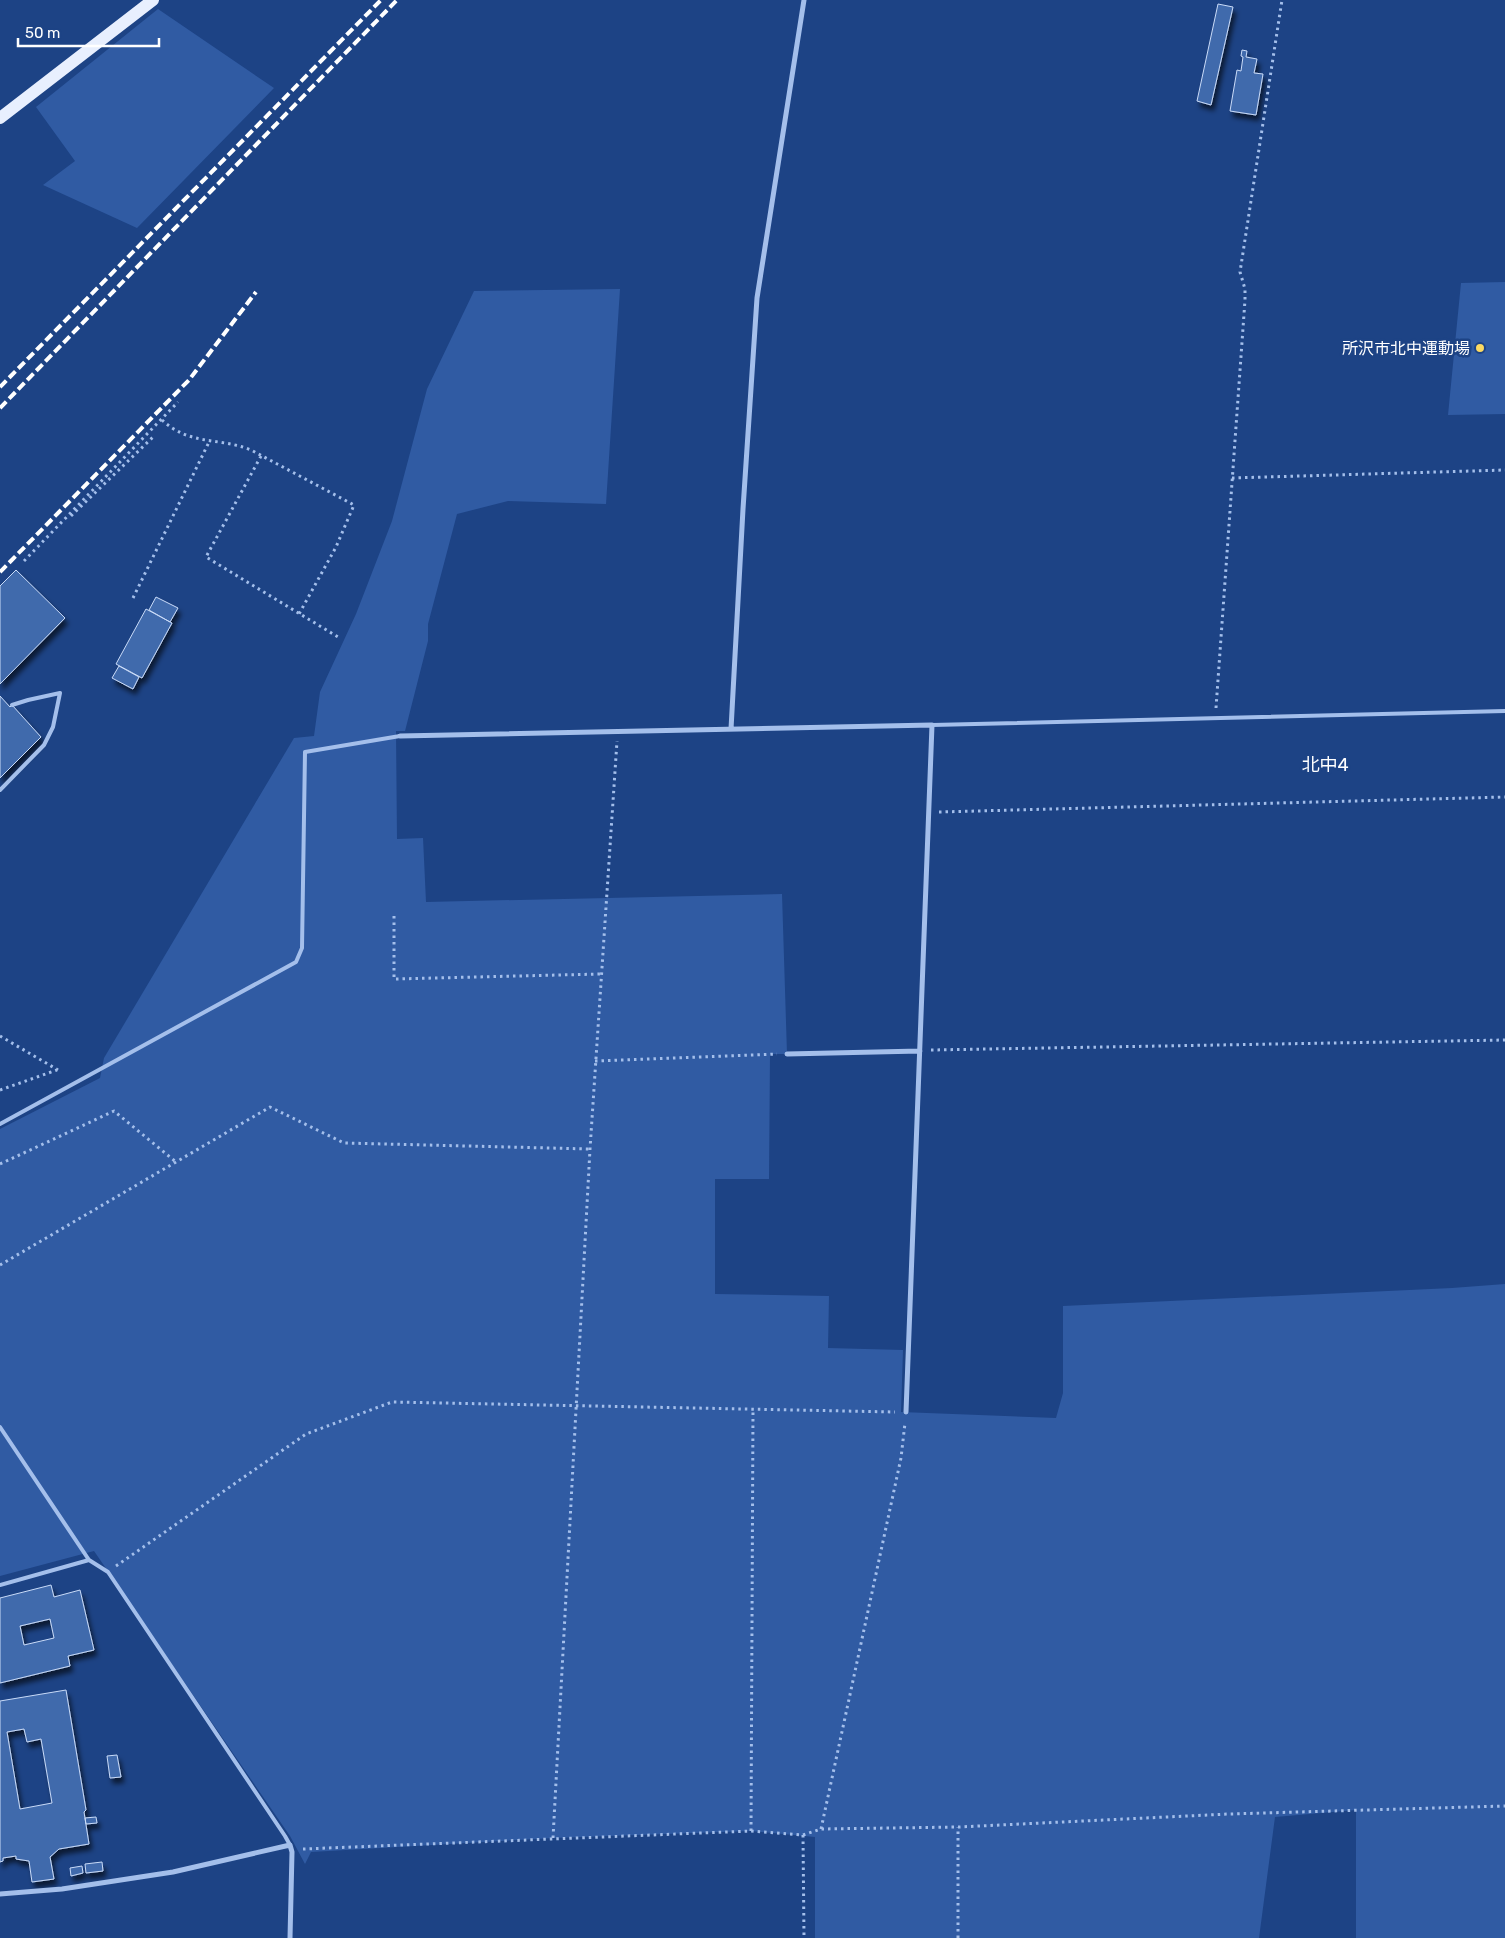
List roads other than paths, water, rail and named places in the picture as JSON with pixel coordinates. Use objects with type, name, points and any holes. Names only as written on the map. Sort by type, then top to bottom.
[{"type":"main road","points":[[0,118],[153,0]]},
{"type":"street","points":[[731,729],[757,298],[804,0]]},
{"type":"street","points":[[400,736],[932,724],[906,1412]]},
{"type":"street","points":[[787,1054],[920,1051]]},
{"type":"street","points":[[0,1894],[52,1890],[173,1872],[290,1845],[292,1852],[290,1938]]},
{"type":"lane","points":[[0,790],[44,745],[53,727],[60,693],[12,705]]},
{"type":"lane","points":[[932,724],[1505,711]]},
{"type":"lane","points":[[0,1124],[296,962],[302,948],[305,752],[400,736]]},
{"type":"lane","points":[[0,1427],[89,1560],[108,1572],[290,1845]]},
{"type":"lane","points":[[0,1584],[89,1560]]},
{"type":"railway","points":[[0,387],[381,0]]},
{"type":"railway","points":[[0,408],[397,0]]},
{"type":"railway","points":[[0,572],[189,380],[256,292]]},
{"type":"place","name":"所沢市北中運動場","points":[[1480,348]]},
{"type":"district","name":"北中4","points":[[1325,765]]}]
